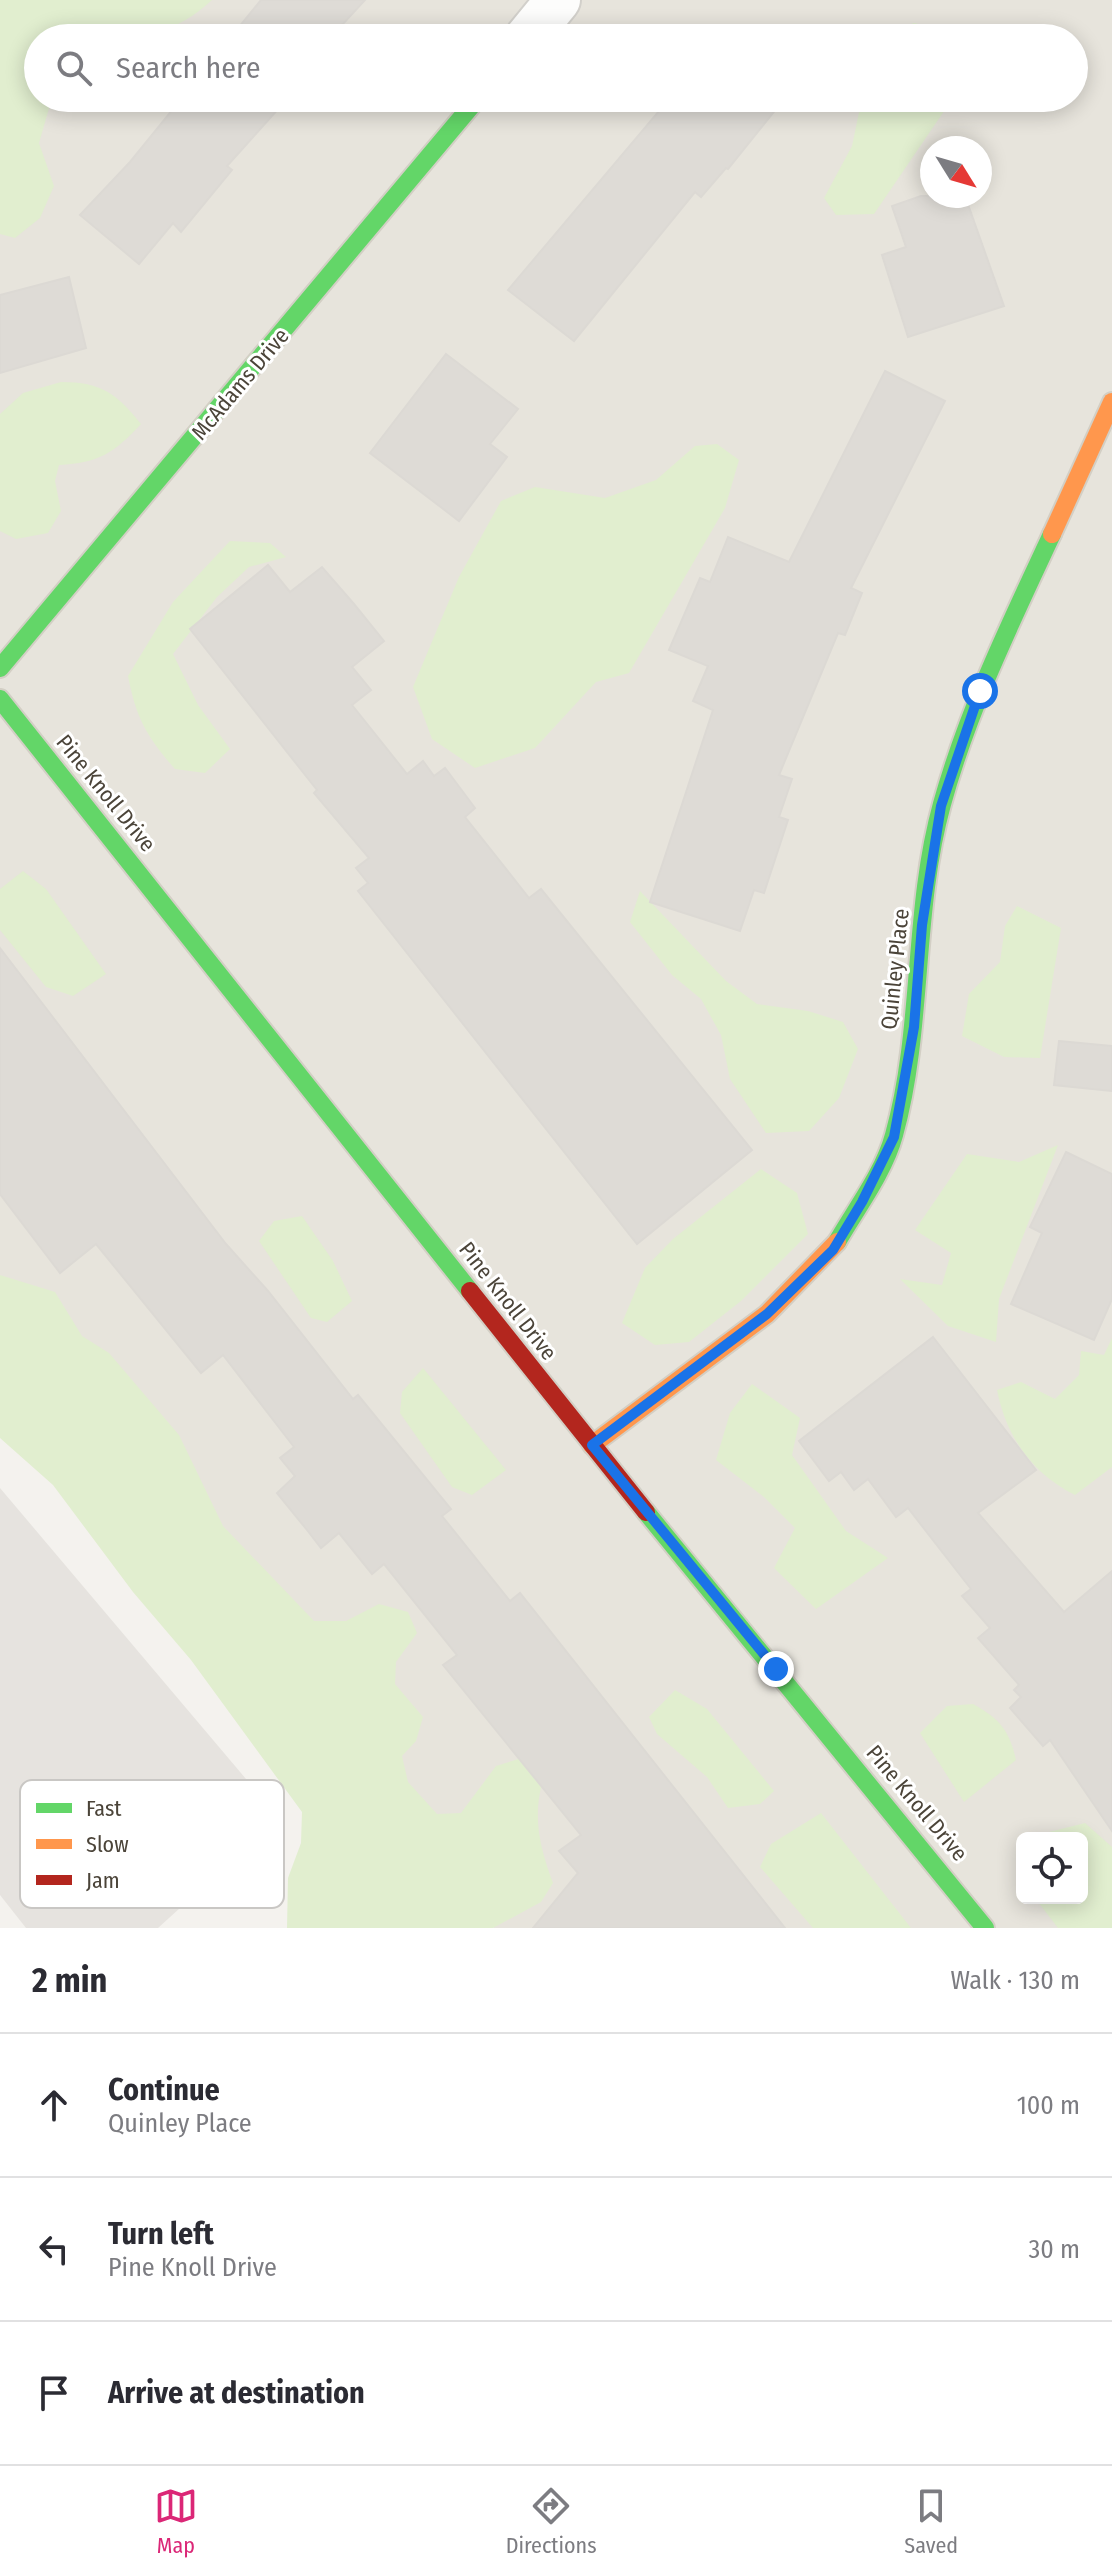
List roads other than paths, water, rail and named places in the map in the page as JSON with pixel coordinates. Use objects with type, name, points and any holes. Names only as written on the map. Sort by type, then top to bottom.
[{"type":"street","points":[[538,24],[558,0]]},
{"type":"street","name":"McAdams Drive","points":[[0,668],[466,112]]},
{"type":"street","name":"Quinley Place","points":[[592,1445],[767,1314],[822,1260],[848,1225],[881,1164],[894,1137],[914,1027],[922,925],[941,806],[980,691],[1112,402]]},
{"type":"street","name":"Pine Knoll Drive","points":[[0,699],[592,1445],[985,1928]]}]
